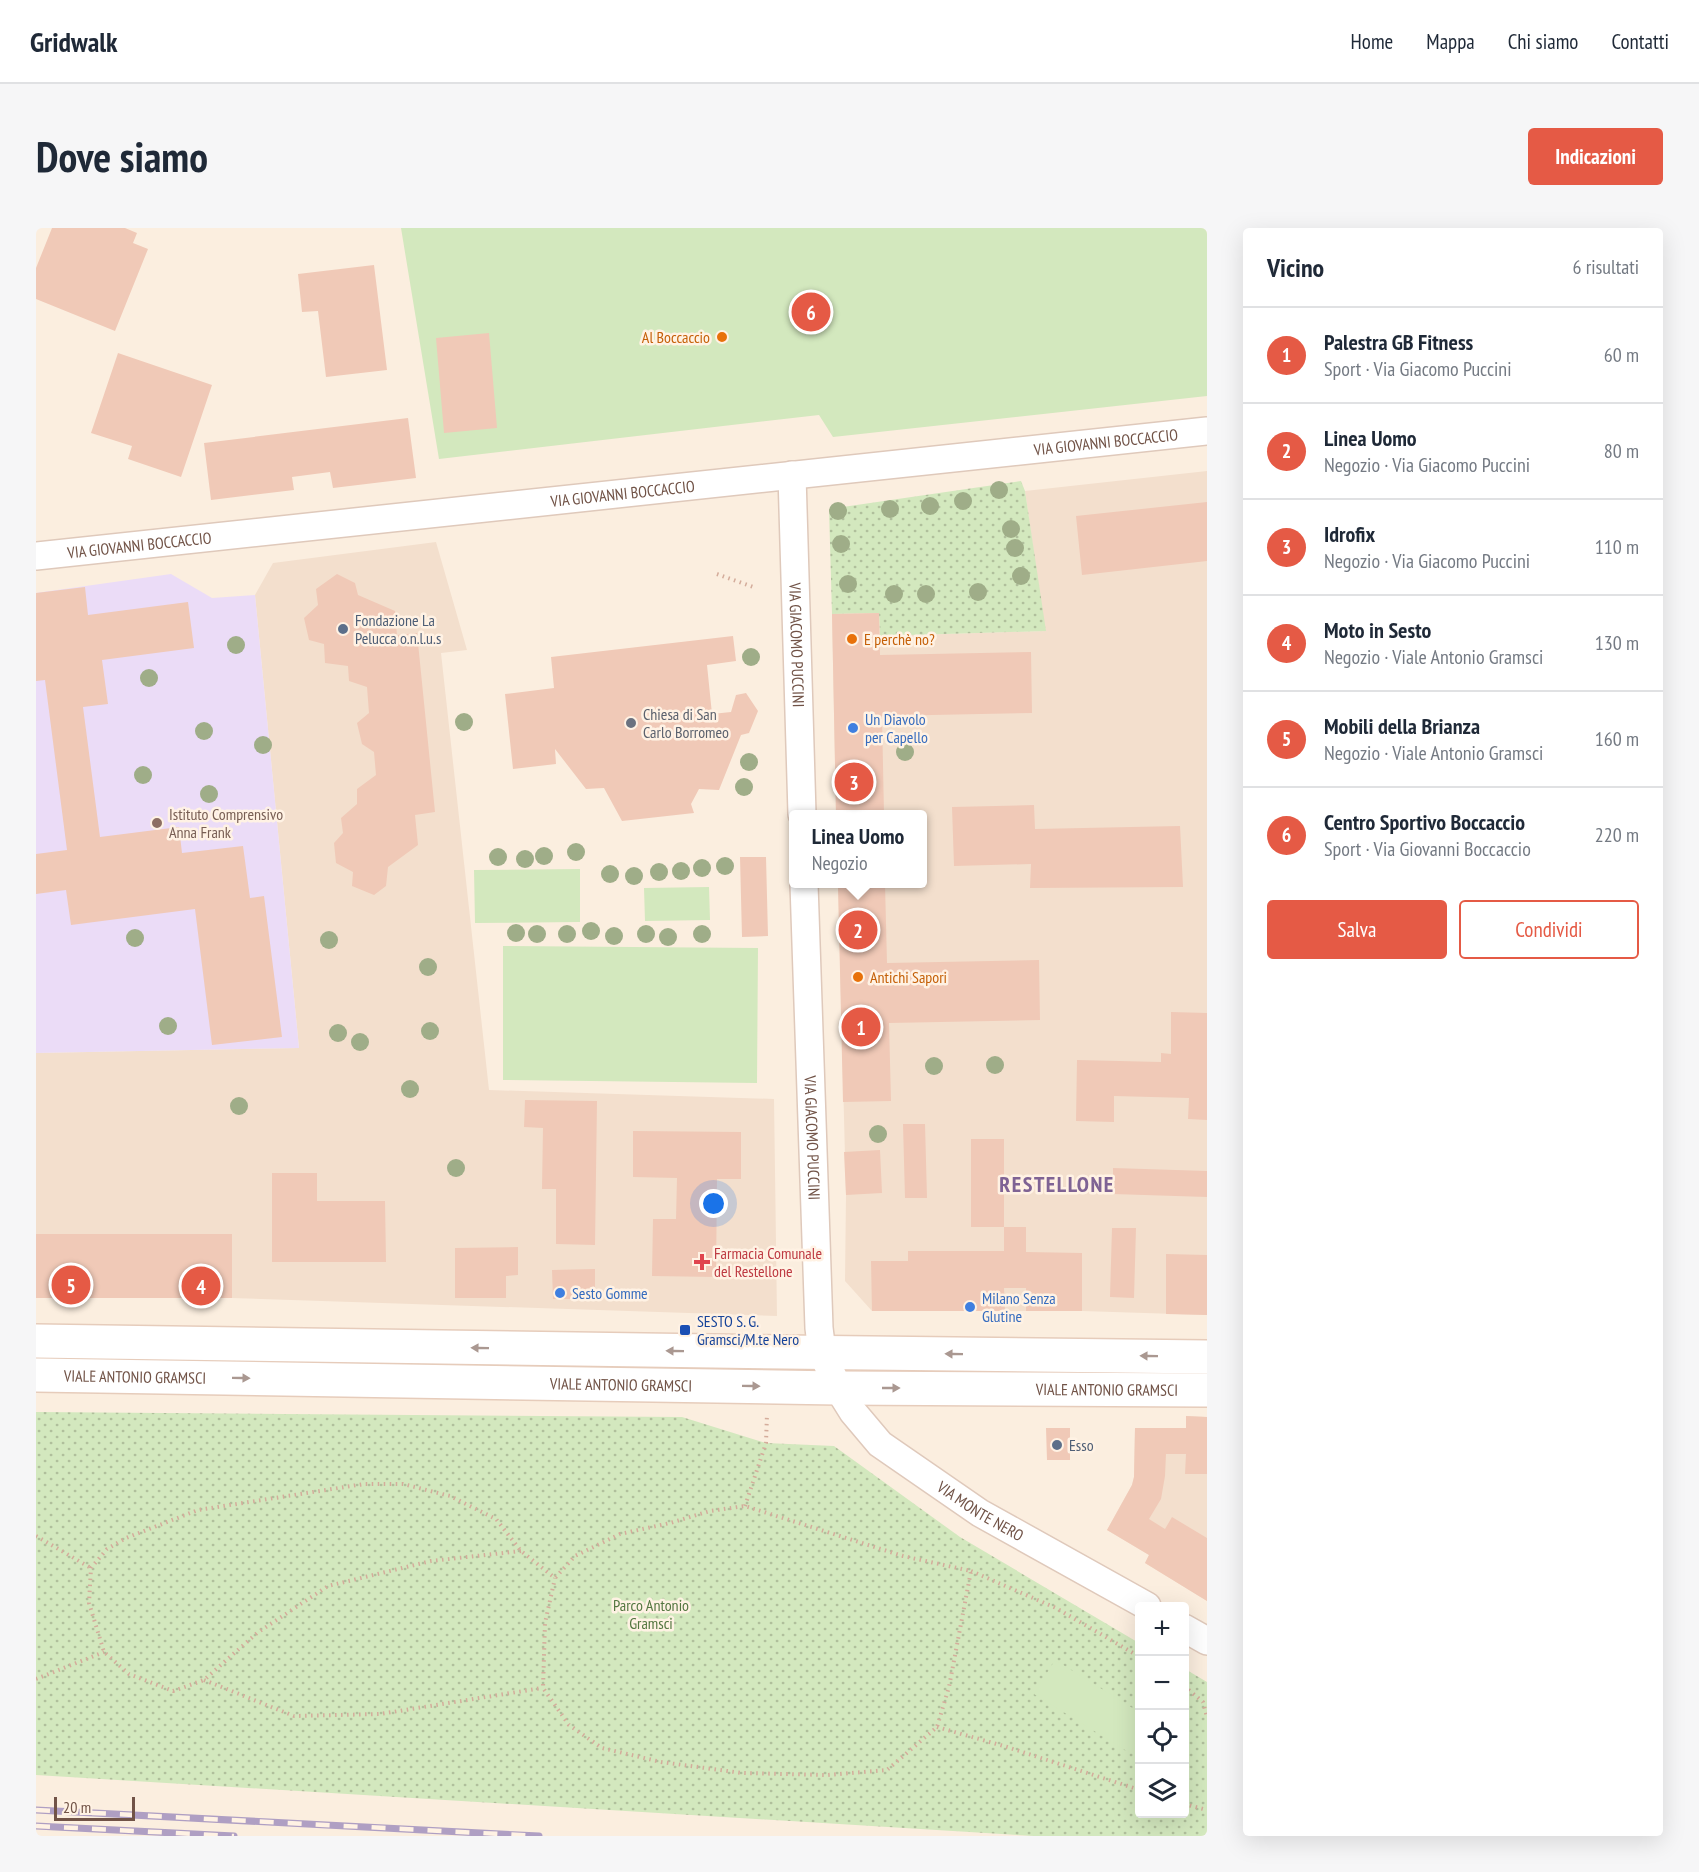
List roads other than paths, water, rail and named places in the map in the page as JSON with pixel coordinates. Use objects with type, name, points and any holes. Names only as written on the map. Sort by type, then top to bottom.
[{"type":"main road","name":"VIALE ANTONIO GRAMSCI","points":[[36,1341],[1207,1357]]},
{"type":"main road","name":"VIALE ANTONIO GRAMSCI","points":[[36,1375],[838,1388],[1207,1390]]},
{"type":"street","name":"VIA GIOVANNI BOCCACCIO","points":[[36,556],[1207,430]]},
{"type":"street","name":"VIA GIACOMO PUCCINI","points":[[792,475],[802,810]]},
{"type":"street","name":"VIA GIACOMO PUCCINI","points":[[804,888],[819,1319],[822,1353],[838,1388]]},
{"type":"street","name":"VIA MONTE NERO","points":[[838,1388],[853,1412],[880,1444],[980,1513],[1140,1602]]},
{"type":"street","points":[[1189,1630],[1207,1641]]},
{"type":"railway","points":[[36,1810],[539,1836]]},
{"type":"railway","points":[[36,1826],[234,1836]]},
{"type":"place","name":"Centro Sportivo Boccaccio","points":[[811,312]]},
{"type":"place","name":"Al Boccaccio","points":[[722,337]]},
{"type":"place","name":"Fondazione La Pelucca o.n.l.u.s","points":[[343,629]]},
{"type":"place","name":"E perchè no?","points":[[852,639]]},
{"type":"place","name":"Chiesa di San Carlo Borromeo","points":[[631,723]]},
{"type":"place","name":"Un Diavolo per Capello","points":[[853,728]]},
{"type":"place","name":"Idrofix","points":[[854,782]]},
{"type":"place","name":"Istituto Comprensivo Anna Frank","points":[[157,823]]},
{"type":"place","name":"Linea Uomo","points":[[858,930]]},
{"type":"place","name":"Antichi Sapori","points":[[858,977]]},
{"type":"place","name":"Palestra GB Fitness","points":[[861,1027]]},
{"type":"place","name":"Farmacia Comunale del Restellone","points":[[702,1262]]},
{"type":"place","name":"Mobili della Brianza","points":[[71,1285]]},
{"type":"place","name":"Moto in Sesto","points":[[201,1286]]},
{"type":"place","name":"Sesto Gomme","points":[[560,1293]]},
{"type":"place","name":"Milano Senza Glutine","points":[[970,1307]]},
{"type":"place","name":"SESTO S. G. Gramsci/M.te Nero","points":[[685,1330]]},
{"type":"place","name":"Esso","points":[[1057,1445]]},
{"type":"district","name":"RESTELLONE","points":[[1057,1184]]},
{"type":"park label","name":"Parco Antonio Gramsci","points":[[651,1614]]}]
